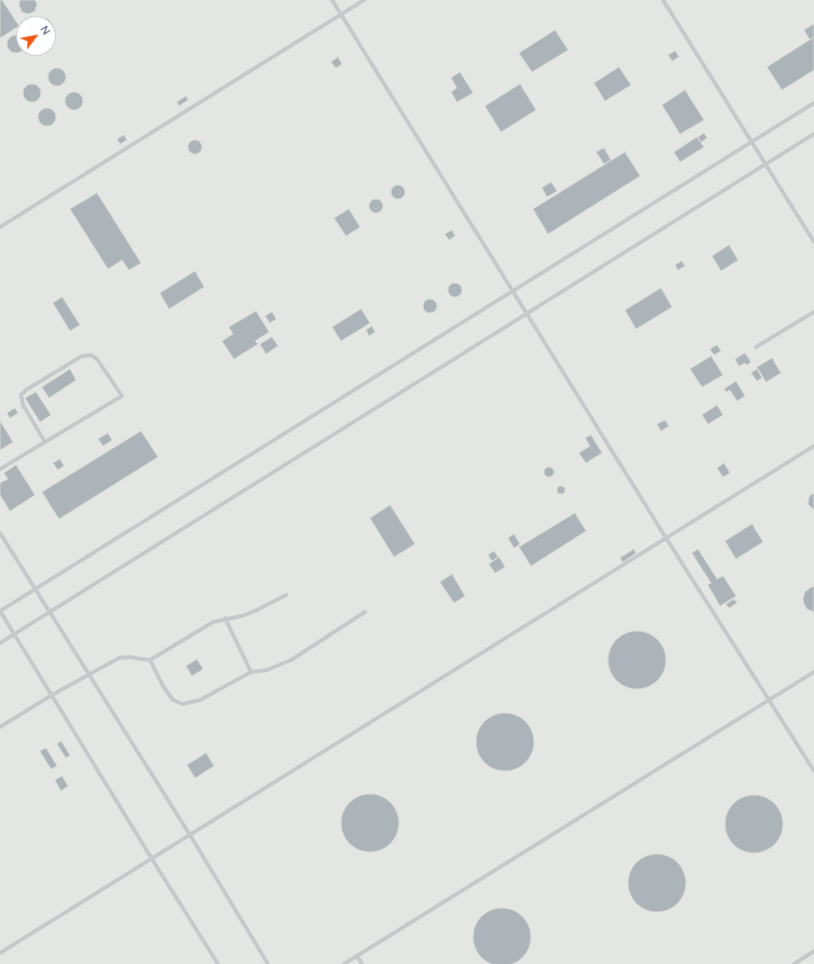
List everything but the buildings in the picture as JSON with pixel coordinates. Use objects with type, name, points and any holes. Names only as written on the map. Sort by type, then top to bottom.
[{"type":"lane","points":[[332,0],[666,538],[814,771]]},
{"type":"lane","points":[[0,227],[364,0]]},
{"type":"lane","points":[[663,0],[814,242]]},
{"type":"lane","points":[[218,964],[0,611],[814,103]]},
{"type":"lane","points":[[0,643],[814,134]]},
{"type":"lane","points":[[756,347],[814,312]]},
{"type":"lane","points":[[0,469],[122,396],[98,359],[91,355],[82,356],[26,390],[21,396],[23,405],[45,442]]},
{"type":"lane","points":[[0,954],[814,446]]},
{"type":"lane","points":[[0,533],[190,836],[268,964]]},
{"type":"lane","points":[[0,727],[52,695],[119,658],[130,656],[150,660],[213,622],[225,618],[242,616],[286,595]]},
{"type":"lane","points":[[150,660],[163,686],[173,700],[183,704],[200,700],[251,672],[267,670],[291,660],[365,612]]},
{"type":"lane","points":[[225,618],[251,672]]},
{"type":"lane","points":[[344,964],[814,672]]},
{"type":"lane","points":[[794,964],[814,951]]},
{"type":"lane","points":[[357,956],[362,964]]},
{"type":"shaded area","points":[[0,0],[814,0],[814,964],[0,964]]}]
